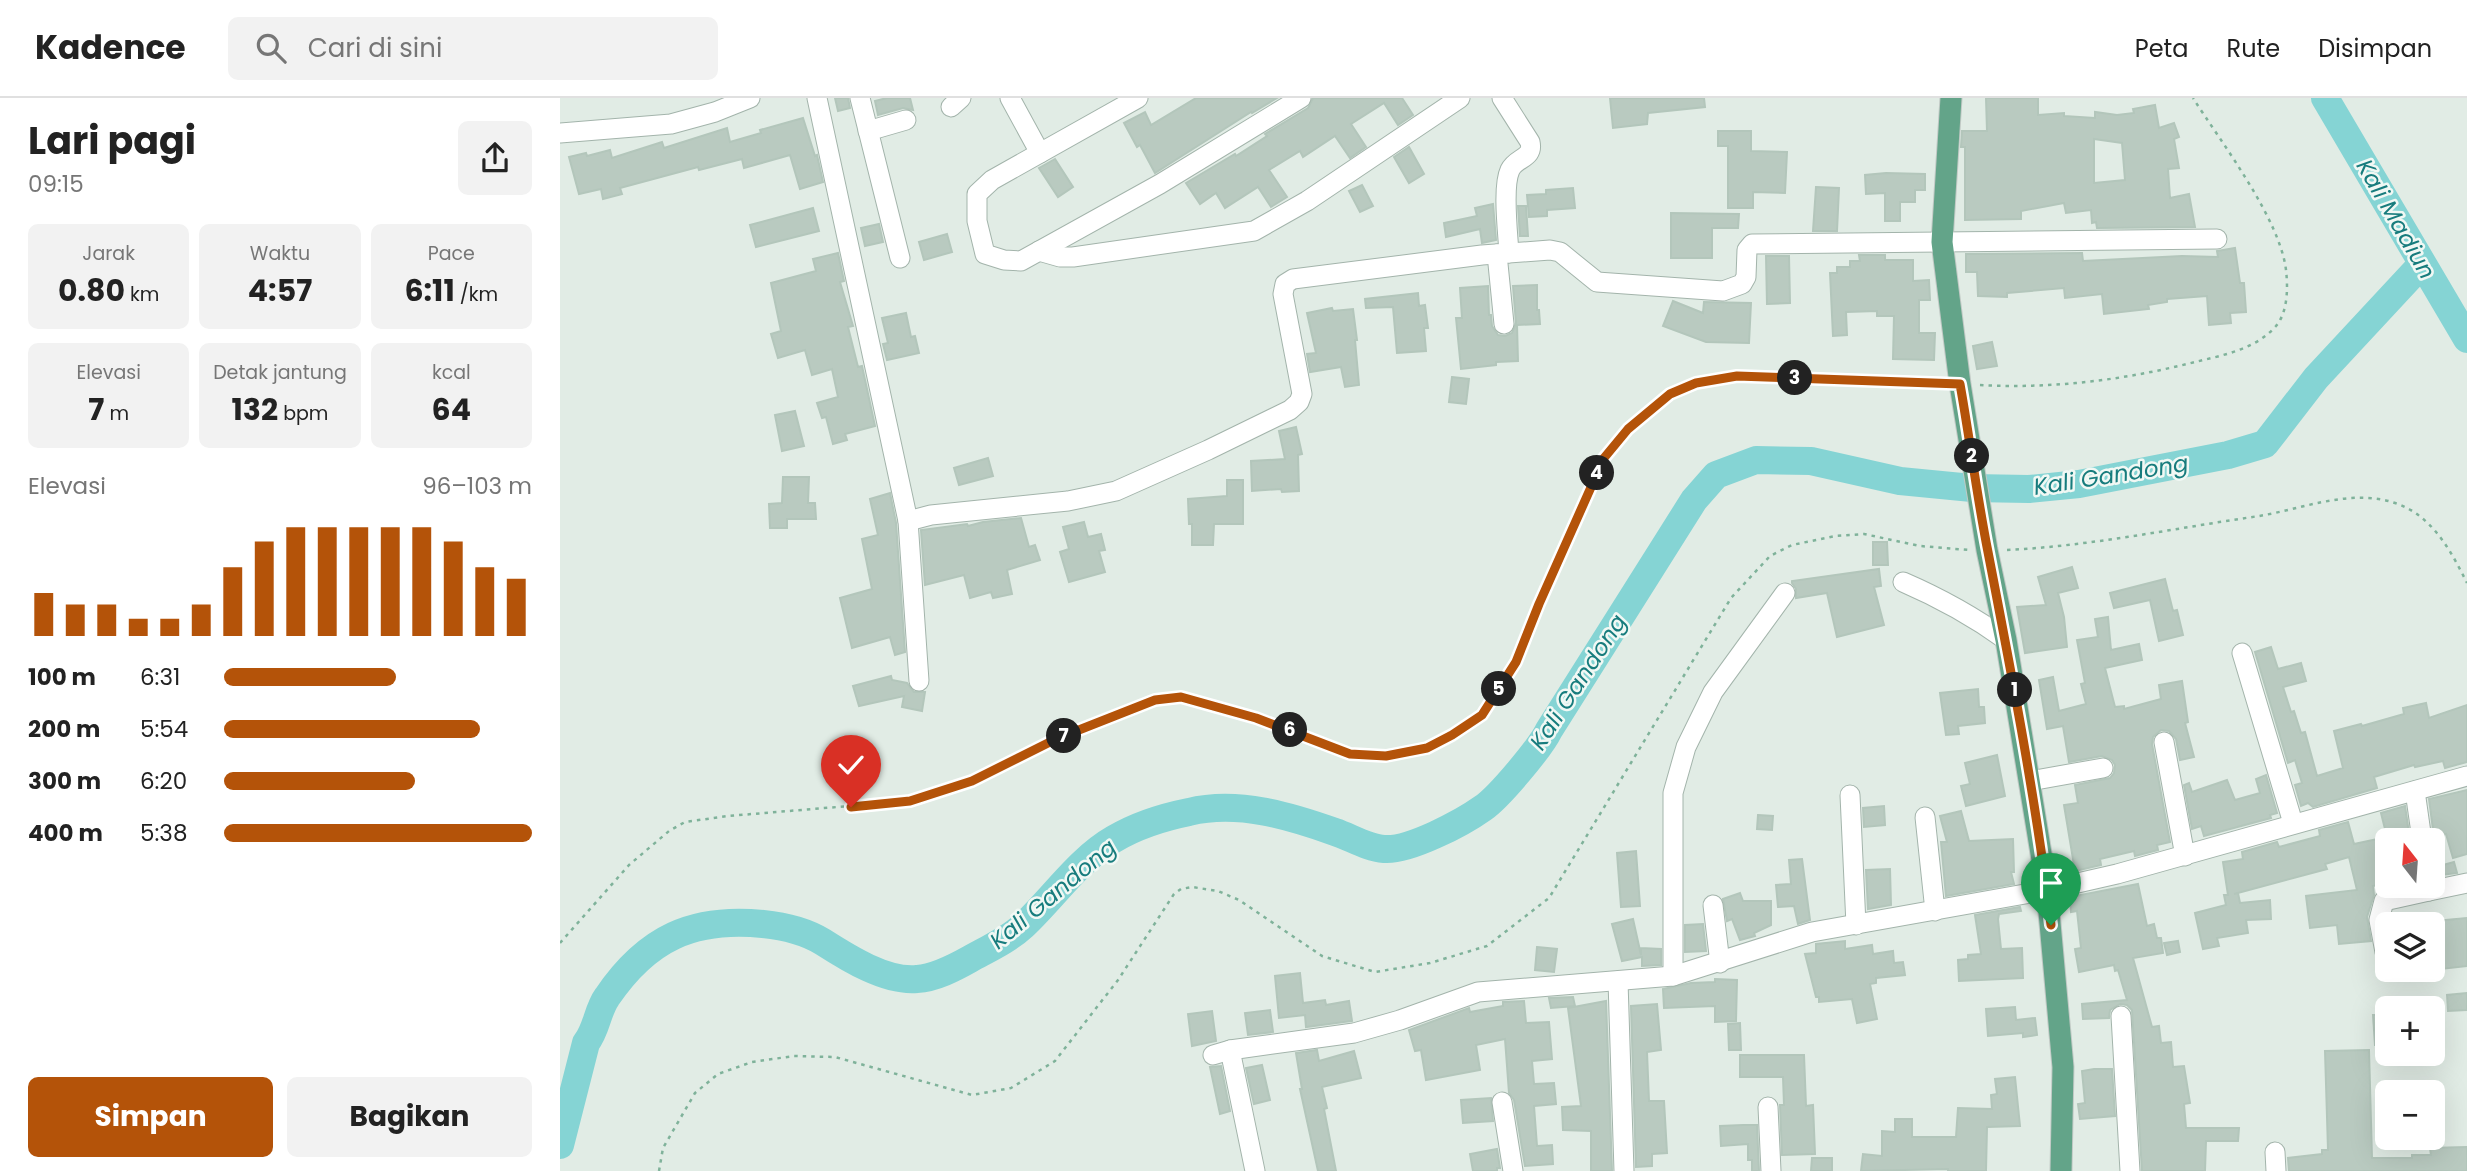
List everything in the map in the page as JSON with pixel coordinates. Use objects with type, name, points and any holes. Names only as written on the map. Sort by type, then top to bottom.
[{"type":"main road","points":[[1951,98],[1942,242],[1960,384],[2047,890],[2063,1067],[2061,1171]]},
{"type":"street","points":[[560,134],[671,124],[715,112],[750,98]]},
{"type":"street","points":[[817,98],[908,521],[919,681]]},
{"type":"street","points":[[860,98],[900,258]]},
{"type":"street","points":[[1010,98],[1040,153]]},
{"type":"street","points":[[1138,98],[992,180],[978,194],[976,220],[985,254],[1004,260],[1021,261],[1160,184],[1301,98]]},
{"type":"street","points":[[1039,251],[1060,257],[1073,257],[1254,231],[1307,201],[1460,98]]},
{"type":"street","points":[[1502,98],[1530,142],[1531,148],[1529,154],[1513,165],[1508,177],[1503,254],[1504,324]]},
{"type":"street","points":[[868,131],[906,120]]},
{"type":"street","points":[[908,521],[931,515],[1068,501],[1116,491],[1290,410],[1299,402],[1302,394],[1283,294],[1284,284],[1293,279],[1550,250],[1560,252],[1597,282],[1723,291],[1742,284],[1746,277],[1747,250],[1752,244],[2217,239]]},
{"type":"street","points":[[1902,582],[1968,613],[2006,640]]},
{"type":"street","points":[[1673,976],[1673,793],[1686,747],[1713,692],[1785,593]]},
{"type":"street","points":[[2242,653],[2293,823]]},
{"type":"street","points":[[2164,742],[2185,856]]},
{"type":"street","points":[[2030,781],[2103,768]]},
{"type":"street","points":[[1255,1171],[1222,1053],[1354,1033],[1401,1020],[1478,992],[1673,976],[1812,932],[2047,890],[2185,856],[2293,823],[2467,776]]},
{"type":"street","points":[[2415,791],[2420,828]]},
{"type":"street","points":[[1850,795],[1856,925]]},
{"type":"street","points":[[1925,817],[1935,911]]},
{"type":"street","points":[[2445,886],[2467,883]]},
{"type":"street","points":[[2381,912],[2384,901],[2394,898]]},
{"type":"street","points":[[1713,905],[1720,963]]},
{"type":"street","points":[[1618,981],[1623,1171]]},
{"type":"street","points":[[2121,1016],[2130,1171]]},
{"type":"street","points":[[1502,1102],[1513,1171]]},
{"type":"street","points":[[1768,1107],[1771,1171]]},
{"type":"path","points":[[560,943],[629,865],[669,831],[685,822],[910,801],[972,781],[1056,739],[1155,700],[1181,697],[1209,703],[1350,754],[1386,756],[1427,748],[1482,715],[1516,662],[1604,458],[1628,429],[1670,394],[1696,383],[1737,376],[2015,387],[2078,384],[2153,372],[2233,352],[2259,341],[2278,324],[2286,299],[2286,270],[2281,247],[2261,205],[2193,98]]},
{"type":"path","points":[[1986,543],[2017,549],[2115,539],[2263,515],[2318,502],[2358,498],[2393,502],[2412,510],[2431,526],[2451,551],[2467,583]]},
{"type":"path","points":[[659,1171],[663,1149],[695,1093],[718,1074],[752,1062],[794,1056],[835,1057],[972,1095],[1011,1088],[1055,1061],[1118,980],[1174,894],[1181,889],[1192,887],[1218,891],[1239,900],[1322,956],[1375,972],[1430,963]]},
{"type":"building","points":[[835,98],[848,98],[850,108],[838,111]]},
{"type":"building","points":[[910,98],[913,110],[903,108],[878,115],[875,101]]},
{"type":"building","points":[[1196,98],[1277,98],[1155,173],[1124,123],[1145,112],[1151,125]]},
{"type":"building","points":[[1313,98],[1402,98],[1413,115],[1398,125],[1384,103],[1351,124],[1366,147],[1350,158],[1335,136],[1303,157],[1300,151],[1269,170],[1287,197],[1271,207],[1258,187],[1225,208],[1216,193],[1200,204],[1186,183],[1267,136],[1265,134],[1308,108]]},
{"type":"building","points":[[1610,98],[1704,98],[1705,107],[1648,113],[1647,124],[1613,128]]},
{"type":"building","points":[[1986,98],[2038,98],[2038,115],[2064,113],[2064,116],[2095,118],[2095,112],[2117,115],[2134,113],[2133,109],[2155,105],[2159,128],[2174,123],[2179,137],[2174,139],[2179,168],[2168,169],[2170,198],[2189,194],[2195,227],[2097,228],[2096,222],[2092,223],[2091,210],[2066,213],[2064,203],[2021,211],[2021,219],[1965,220],[1965,147],[1961,147],[1962,131],[1987,131]],"holes":[[[2094,139],[2122,143],[2125,180],[2094,183]]]},
{"type":"building","points":[[803,118],[815,156],[817,155],[823,182],[800,189],[790,155],[744,168],[742,159],[699,170],[698,167],[620,188],[622,194],[603,199],[601,189],[579,194],[569,157],[610,150],[612,158],[662,142],[664,148],[727,128],[730,142]]},
{"type":"building","points":[[1718,131],[1751,131],[1751,151],[1787,152],[1785,193],[1753,192],[1753,208],[1728,208],[1728,146],[1718,146]]},
{"type":"building","points":[[1409,147],[1424,174],[1409,183],[1394,157]]},
{"type":"building","points":[[1055,159],[1073,187],[1058,197],[1039,168]]},
{"type":"building","points":[[1925,174],[1925,190],[1915,190],[1915,202],[1900,202],[1900,221],[1885,221],[1885,193],[1866,194],[1865,175]]},
{"type":"building","points":[[1362,185],[1373,206],[1360,212],[1349,191]]},
{"type":"building","points":[[1816,187],[1839,188],[1837,231],[1813,231]]},
{"type":"building","points":[[1573,188],[1575,208],[1547,210],[1547,216],[1529,217],[1527,195]]},
{"type":"building","points":[[1493,204],[1496,240],[1482,243],[1480,229],[1446,237],[1444,223],[1477,216],[1475,208]]},
{"type":"building","points":[[1518,206],[1526,206],[1528,236],[1520,236]]},
{"type":"building","points":[[813,208],[819,231],[756,247],[750,225]]},
{"type":"building","points":[[1671,213],[1739,214],[1738,228],[1712,228],[1712,258],[1671,258]]},
{"type":"building","points":[[879,224],[883,242],[865,246],[861,228]]},
{"type":"building","points":[[947,234],[952,252],[924,260],[919,242]]},
{"type":"building","points":[[2235,248],[2240,283],[2244,283],[2246,312],[2230,313],[2231,323],[2209,325],[2207,296],[2167,299],[2167,302],[2148,305],[2149,309],[2104,314],[2102,294],[2065,298],[2064,288],[2007,293],[2007,297],[1978,296],[1977,272],[1966,272],[1966,254],[2082,253],[2083,261],[2218,257],[2217,251]]},
{"type":"building","points":[[838,253],[844,281],[840,282],[853,326],[848,327],[858,367],[862,366],[875,426],[845,434],[847,440],[833,444],[826,417],[822,418],[817,403],[838,397],[832,369],[812,375],[805,350],[778,358],[771,334],[781,331],[771,283],[816,271],[813,259]]},
{"type":"building","points":[[1859,255],[1885,255],[1885,260],[1913,260],[1913,281],[1929,280],[1930,300],[1919,300],[1919,333],[1935,333],[1934,360],[1893,359],[1894,316],[1877,316],[1877,311],[1846,312],[1847,335],[1833,336],[1830,273],[1837,273],[1837,267],[1850,267],[1850,261],[1860,261]]},
{"type":"building","points":[[1766,256],[1789,256],[1790,303],[1767,304]]},
{"type":"building","points":[[1537,285],[1540,324],[1517,325],[1518,361],[1461,369],[1456,318],[1462,318],[1460,288],[1488,286],[1492,326],[1498,335],[1505,336],[1512,333],[1516,323],[1513,286]]},
{"type":"building","points":[[1418,293],[1419,306],[1425,305],[1428,328],[1424,328],[1426,351],[1397,353],[1393,307],[1366,308],[1365,299]]},
{"type":"building","points":[[1673,301],[1703,313],[1704,302],[1751,303],[1749,343],[1706,342],[1663,326]]},
{"type":"building","points":[[1332,308],[1333,311],[1353,309],[1359,385],[1345,387],[1341,367],[1310,372],[1307,354],[1316,353],[1307,313]]},
{"type":"building","points":[[906,313],[911,337],[915,336],[919,353],[887,360],[883,344],[888,343],[882,318]]},
{"type":"building","points":[[1992,342],[1997,366],[1977,369],[1973,346]]},
{"type":"building","points":[[1452,377],[1469,379],[1466,404],[1449,402]]},
{"type":"building","points":[[795,411],[804,446],[782,451],[775,415]]},
{"type":"building","points":[[1296,427],[1302,454],[1298,455],[1299,491],[1252,491],[1251,461],[1285,459],[1279,431]]},
{"type":"building","points":[[988,458],[993,476],[959,485],[954,468]]},
{"type":"building","points":[[783,477],[809,477],[808,503],[815,503],[816,519],[787,519],[787,528],[770,528],[769,504],[782,503]]},
{"type":"building","points":[[1227,480],[1243,480],[1243,524],[1214,524],[1213,545],[1192,545],[1188,499],[1227,496]]},
{"type":"building","points":[[890,493],[896,523],[905,652],[895,655],[890,637],[852,648],[840,598],[872,589],[862,539],[878,535],[870,499]]},
{"type":"building","points":[[1021,518],[1029,547],[1035,545],[1040,560],[1007,570],[1012,594],[993,598],[991,592],[970,598],[964,575],[925,585],[921,530]]},
{"type":"building","points":[[1084,522],[1088,537],[1101,534],[1105,550],[1099,551],[1105,572],[1069,582],[1060,552],[1069,549],[1063,527]]},
{"type":"building","points":[[1873,542],[1887,542],[1888,565],[1873,565]]},
{"type":"building","points":[[2072,567],[2078,588],[2058,593],[2067,647],[2025,653],[2017,607],[2046,605],[2038,577]]},
{"type":"building","points":[[1879,569],[1881,586],[1874,587],[1884,625],[1837,637],[1827,593],[1796,598],[1796,589],[1792,583],[1792,581]]},
{"type":"building","points":[[2165,579],[2173,611],[2177,610],[2183,635],[2159,641],[2150,600],[2114,608],[2110,593]]},
{"type":"building","points":[[2108,617],[2111,650],[2139,644],[2142,660],[2105,668],[2115,707],[2124,706],[2124,709],[2161,699],[2159,685],[2182,681],[2188,722],[2185,723],[2194,757],[2180,760],[2176,739],[2169,731],[2161,730],[2153,737],[2152,744],[2170,842],[2157,845],[2158,850],[2135,856],[2134,851],[2100,859],[2101,865],[2075,871],[2064,805],[2078,803],[2075,785],[2110,778],[2115,765],[2112,760],[2102,756],[2069,762],[2063,726],[2047,729],[2039,680],[2053,677],[2059,711],[2086,704],[2081,684],[2085,683],[2077,640],[2098,637],[2095,619]]},
{"type":"building","points":[[2271,647],[2278,669],[2301,663],[2306,681],[2283,687],[2301,733],[2305,732],[2317,776],[2343,768],[2334,731],[2404,714],[2403,708],[2426,703],[2429,718],[2467,705],[2467,762],[2445,768],[2443,761],[2415,767],[2414,765],[2374,777],[2377,788],[2313,807],[2308,803],[2301,806],[2295,785],[2302,783],[2295,760],[2288,763],[2255,652]]},
{"type":"building","points":[[891,676],[892,680],[907,683],[914,692],[925,692],[922,711],[902,707],[904,696],[859,706],[853,686]]},
{"type":"building","points":[[1978,689],[1979,707],[1984,707],[1985,723],[1958,726],[1959,734],[1946,735],[1940,693]]},
{"type":"building","points":[[1997,755],[2005,796],[1966,806],[1961,786],[1970,784],[1965,763]]},
{"type":"building","points":[[2266,775],[2277,813],[2270,815],[2271,818],[2204,836],[2201,826],[2192,829],[2184,785],[2189,783],[2192,792],[2227,780],[2235,800],[2260,793],[2256,779]]},
{"type":"building","points":[[2467,790],[2467,854],[2453,858],[2445,828],[2433,828],[2429,799]]},
{"type":"building","points":[[1884,806],[1885,825],[1864,827],[1863,808]]},
{"type":"building","points":[[2405,806],[2408,828],[2385,828],[2381,813]]},
{"type":"building","points":[[1961,811],[1969,841],[2013,839],[2014,872],[2011,872],[2014,884],[1946,896],[1941,842],[1947,842],[1940,816]]},
{"type":"building","points":[[1758,815],[1773,816],[1772,830],[1757,829]]},
{"type":"building","points":[[2348,822],[2354,844],[2375,840],[2375,886],[2367,917],[2371,941],[2339,944],[2337,925],[2310,928],[2306,896],[2357,890],[2349,857],[2325,864],[2327,869],[2234,894],[2238,893],[2240,903],[2270,900],[2271,919],[2246,920],[2248,933],[2217,938],[2219,946],[2203,949],[2195,913],[2226,905],[2224,895],[2228,895],[2223,862],[2243,859],[2242,852],[2277,842],[2279,847],[2320,836],[2319,830]]},
{"type":"building","points":[[1636,851],[1640,906],[1621,907],[1617,853]]},
{"type":"building","points":[[1802,859],[1810,920],[1798,924],[1794,906],[1778,907],[1776,885],[1791,884],[1789,860]]},
{"type":"building","points":[[2454,862],[2457,873],[2445,875],[2445,864]]},
{"type":"building","points":[[1890,869],[1891,905],[1868,909],[1866,870]]},
{"type":"building","points":[[2138,884],[2147,926],[2154,924],[2157,938],[2161,938],[2163,953],[2133,958],[2152,1027],[2159,1026],[2161,1043],[2171,1042],[2173,1067],[2184,1066],[2190,1103],[2184,1104],[2186,1128],[2239,1128],[2238,1141],[2206,1141],[2205,1171],[2142,1171],[2132,1010],[2127,1005],[2120,1004],[2110,1010],[2109,1018],[2083,1019],[2082,1004],[2127,1000],[2114,965],[2079,972],[2075,949],[2081,948],[2077,911],[2071,912],[2070,897]]},
{"type":"building","points":[[1740,893],[1743,901],[1771,901],[1771,925],[1754,933],[1755,936],[1740,940],[1732,919],[1727,921],[1723,899]]},
{"type":"building","points":[[2020,907],[2021,911],[1999,914],[1998,919],[2001,949],[2022,948],[2023,978],[1959,981],[1958,960],[1968,959],[1968,955],[1981,954],[1975,915]]},
{"type":"building","points":[[2467,918],[2467,966],[2445,969],[2445,920]]},
{"type":"building","points":[[1633,919],[1641,955],[1641,948],[1661,949],[1661,965],[1642,966],[1642,957],[1622,961],[1612,924]]},
{"type":"building","points":[[1703,924],[1706,951],[1685,952],[1685,925]]},
{"type":"building","points":[[1845,941],[1845,949],[1872,945],[1873,954],[1893,951],[1894,963],[1903,962],[1905,975],[1876,978],[1876,983],[1870,984],[1877,1019],[1857,1023],[1852,999],[1819,1002],[1819,997],[1816,997],[1805,954],[1816,953],[1816,944]]},
{"type":"building","points":[[2178,941],[2180,952],[2167,955],[2164,943]]},
{"type":"building","points":[[1537,947],[1557,949],[1554,972],[1535,970]]},
{"type":"building","points":[[1300,973],[1303,1003],[1325,1000],[1326,1005],[1349,1001],[1352,1021],[1306,1027],[1305,1015],[1279,1018],[1275,976]]},
{"type":"building","points":[[1715,979],[1737,980],[1736,1021],[1715,1022],[1715,1006],[1664,1008],[1663,989],[1691,983],[1715,982]]},
{"type":"building","points":[[2467,993],[2467,1010],[2448,1011],[2447,995]]},
{"type":"building","points":[[1573,997],[1575,1006],[1551,1008],[1549,998]]},
{"type":"building","points":[[1524,1001],[1526,1023],[1549,1022],[1552,1059],[1532,1061],[1534,1084],[1554,1083],[1556,1104],[1534,1106],[1537,1146],[1552,1145],[1553,1164],[1525,1166],[1514,1100],[1509,1093],[1505,1039],[1476,1045],[1480,1070],[1426,1080],[1421,1050],[1415,1051],[1409,1030],[1469,1008],[1470,1012],[1503,1006],[1503,1002]]},
{"type":"building","points":[[1606,1001],[1612,1171],[1591,1171],[1591,1131],[1563,1130],[1562,1107],[1581,1106],[1568,1008]]},
{"type":"building","points":[[1657,1004],[1661,1050],[1647,1052],[1649,1101],[1664,1101],[1667,1153],[1652,1154],[1652,1166],[1636,1167],[1631,1006]]},
{"type":"building","points":[[2015,1007],[2016,1020],[2035,1018],[2037,1035],[2023,1037],[2023,1033],[1988,1036],[1986,1009]]},
{"type":"building","points":[[1270,1010],[1273,1032],[1248,1035],[1245,1013]]},
{"type":"building","points":[[1212,1011],[1216,1041],[1192,1046],[1188,1014]]},
{"type":"building","points":[[1740,1023],[1741,1050],[1729,1050],[1728,1024]]},
{"type":"building","points":[[1317,1050],[1319,1061],[1354,1051],[1361,1078],[1322,1087],[1336,1171],[1318,1171],[1300,1089],[1296,1053]]},
{"type":"building","points":[[2369,1050],[2372,1158],[2412,1158],[2412,1155],[2431,1155],[2430,1150],[2467,1147],[2467,1171],[2289,1171],[2288,1158],[2322,1154],[2322,1150],[2328,1150],[2325,1051]]},
{"type":"building","points":[[1740,1055],[1804,1055],[1806,1106],[1813,1105],[1815,1154],[1782,1155],[1780,1105],[1784,1105],[1783,1077],[1740,1077]]},
{"type":"building","points":[[1262,1065],[1270,1100],[1254,1104],[1246,1068]]},
{"type":"building","points":[[1221,1066],[1230,1111],[1220,1114],[1210,1067]]},
{"type":"building","points":[[2112,1069],[2115,1116],[2080,1119],[2078,1104],[2085,1103],[2082,1071]]},
{"type":"building","points":[[2015,1077],[2020,1126],[1987,1127],[1986,1171],[1861,1171],[1863,1154],[1882,1156],[1882,1131],[1895,1132],[1895,1119],[1912,1119],[1912,1137],[1956,1137],[1958,1108],[1992,1109],[1991,1095],[1997,1094],[1995,1079]]},
{"type":"building","points":[[1491,1098],[1493,1121],[1463,1123],[1461,1100]]},
{"type":"building","points":[[1757,1125],[1759,1171],[1752,1171],[1752,1160],[1748,1160],[1748,1144],[1721,1146],[1720,1126]]},
{"type":"building","points":[[1497,1149],[1500,1168],[1497,1168],[1497,1171],[1473,1171],[1470,1154]]},
{"type":"building","points":[[1812,1158],[1832,1158],[1832,1171],[1811,1171]]},
{"type":"waterway","name":"Kali Madiun","points":[[2325,98],[2467,339]]},
{"type":"waterway","name":"Kali Gandong","points":[[560,1145],[586,1043],[604,1002],[638,960],[655,946],[674,936],[693,928],[715,924],[778,926],[809,935],[880,973],[905,979],[924,978],[951,969],[1004,940],[1023,926],[1101,847],[1131,830],[1170,816],[1207,809],[1245,809],[1300,820],[1378,848],[1395,848],[1421,841],[1483,808],[1529,759],[1545,738],[1694,500],[1716,475],[1756,460],[1811,461],[1900,481],[1972,488],[2029,489],[2079,484],[2228,455],[2265,444],[2316,378],[2422,264]]},
{"type":"route","points":[[851,807],[910,801],[972,781],[1056,739],[1155,700],[1181,697],[1256,718],[1350,754],[1386,756],[1427,748],[1482,715],[1516,662],[1604,458],[1628,429],[1659,401],[1696,383],[1737,376],[1960,384],[1987,550],[2006,640],[2039,834],[2051,925]]}]
